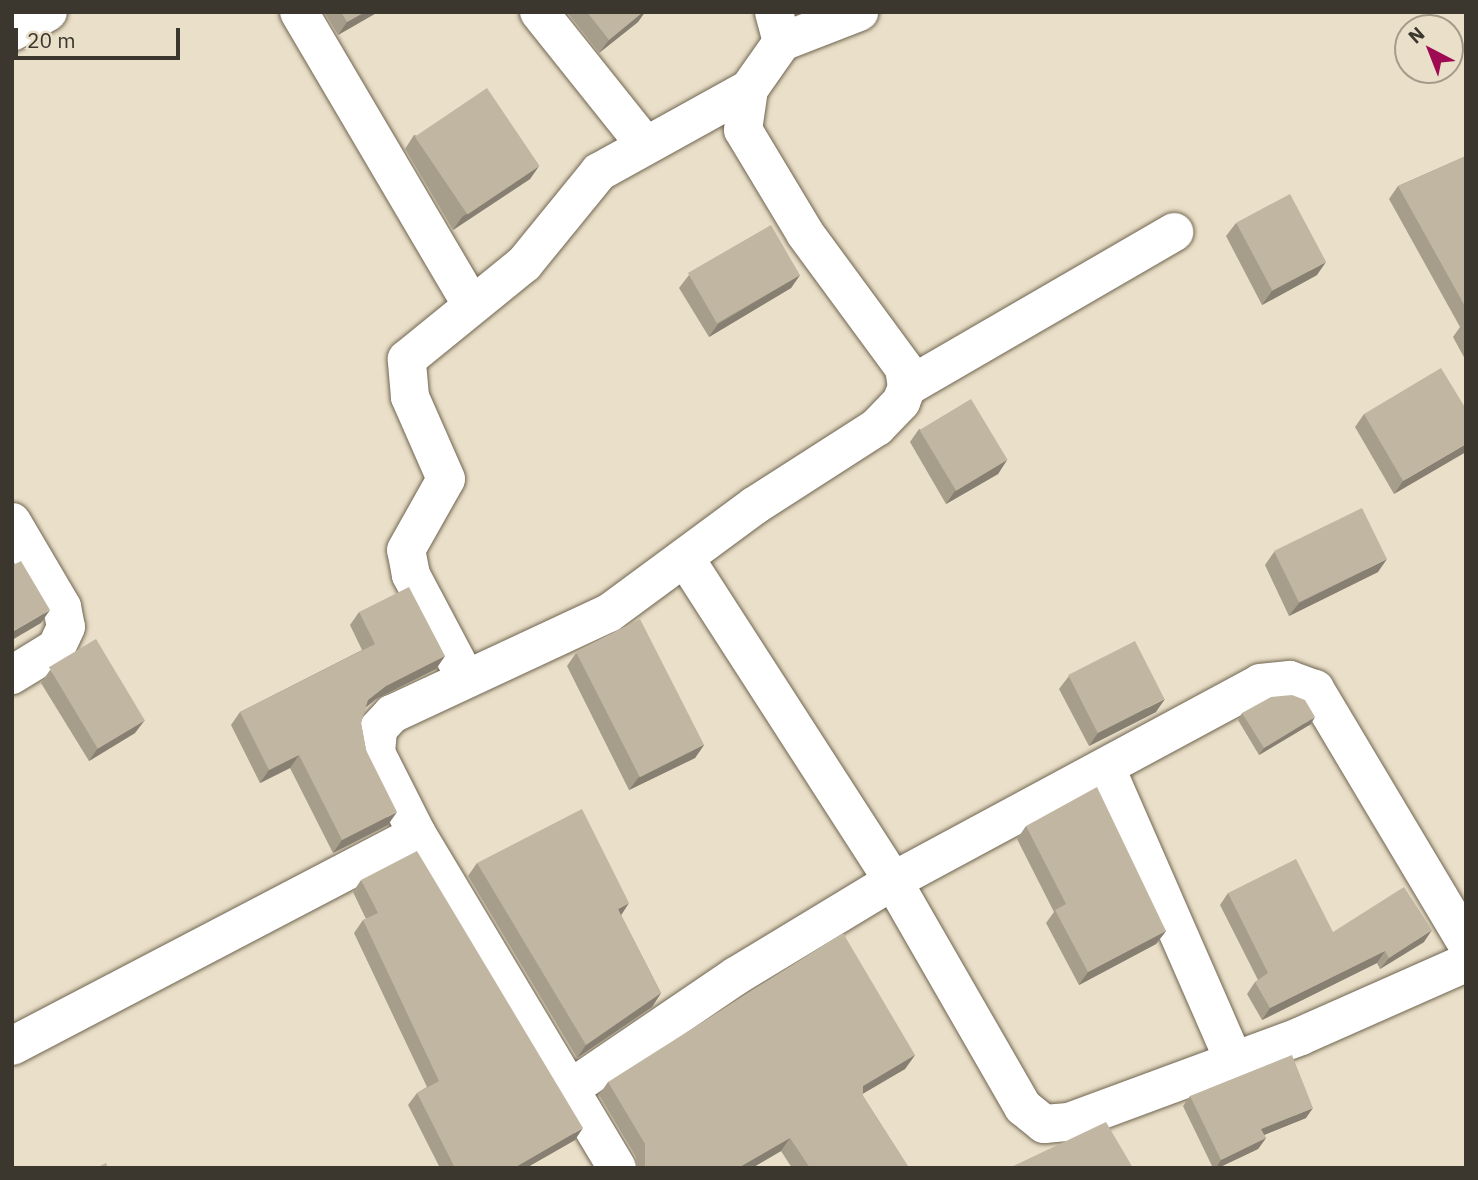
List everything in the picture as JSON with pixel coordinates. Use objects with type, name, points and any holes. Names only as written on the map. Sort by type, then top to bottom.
[{"type":"street","points":[[12,32],[48,12]]},
{"type":"street","points":[[299,12],[471,304]]},
{"type":"street","points":[[539,12],[645,145]]},
{"type":"street","points":[[859,12],[778,27],[749,89],[743,130],[805,233],[904,368],[907,387]]},
{"type":"street","points":[[466,679],[411,575],[406,550],[446,479],[404,375],[419,345],[524,264],[582,187],[645,145],[749,89]]},
{"type":"street","points":[[617,1168],[417,834],[376,753],[378,729],[392,714],[609,613],[877,427],[907,387],[1174,232]]},
{"type":"street","points":[[12,523],[62,607],[66,627],[57,648],[12,675]]},
{"type":"street","points":[[685,558],[893,881],[1023,1107],[1044,1124],[1069,1122],[1234,1061],[1466,963]]},
{"type":"street","points":[[571,1088],[736,976],[893,881],[1260,683],[1290,680],[1315,689],[1466,942]]},
{"type":"street","points":[[1106,768],[1234,1061]]},
{"type":"street","points":[[12,1046],[417,834]]},
{"type":"building","points":[[341,12],[365,12],[347,22]]},
{"type":"building","points":[[587,12],[643,12],[609,40]]},
{"type":"building","points":[[487,88],[540,166],[467,215],[415,137]]},
{"type":"building","points":[[1466,156],[1466,308],[1398,186]]},
{"type":"building","points":[[1290,194],[1326,262],[1272,291],[1236,223]]},
{"type":"building","points":[[771,225],[800,275],[717,323],[688,273]]},
{"type":"building","points":[[1441,368],[1466,409],[1466,444],[1403,481],[1364,414]]},
{"type":"building","points":[[971,399],[1008,460],[956,491],[920,430]]},
{"type":"building","points":[[1362,508],[1387,559],[1299,602],[1274,551]]},
{"type":"building","points":[[12,559],[15,564],[21,561],[50,610],[12,632]]},
{"type":"building","points":[[409,587],[445,656],[386,686],[368,700],[361,723],[366,750],[397,812],[342,840],[299,755],[269,770],[240,712],[375,644],[359,612]]},
{"type":"building","points":[[640,619],[704,745],[640,777],[576,652]]},
{"type":"building","points":[[96,639],[145,720],[98,749],[49,667]]},
{"type":"building","points":[[1135,641],[1165,699],[1098,733],[1068,675]]},
{"type":"building","points":[[1292,695],[1305,700],[1315,717],[1264,748],[1242,713],[1271,697]]},
{"type":"building","points":[[1097,787],[1166,931],[1088,972],[1055,910],[1066,904],[1026,826]]},
{"type":"building","points":[[582,809],[629,903],[618,909],[661,993],[586,1045],[477,863]]},
{"type":"building","points":[[417,851],[583,1128],[514,1168],[455,1168],[417,1093],[439,1081],[363,920],[378,913],[361,880]]},
{"type":"building","points":[[1296,859],[1333,932],[1404,887],[1432,930],[1389,958],[1385,951],[1270,1008],[1255,982],[1268,973],[1228,893]]},
{"type":"building","points":[[843,933],[915,1055],[863,1086],[863,1096],[909,1168],[810,1168],[790,1138],[738,1168],[645,1168],[645,1144],[608,1082]]},
{"type":"building","points":[[1292,1055],[1313,1108],[1261,1129],[1266,1138],[1221,1160],[1190,1096]]},
{"type":"building","points":[[1106,1122],[1133,1168],[1011,1167]]}]
